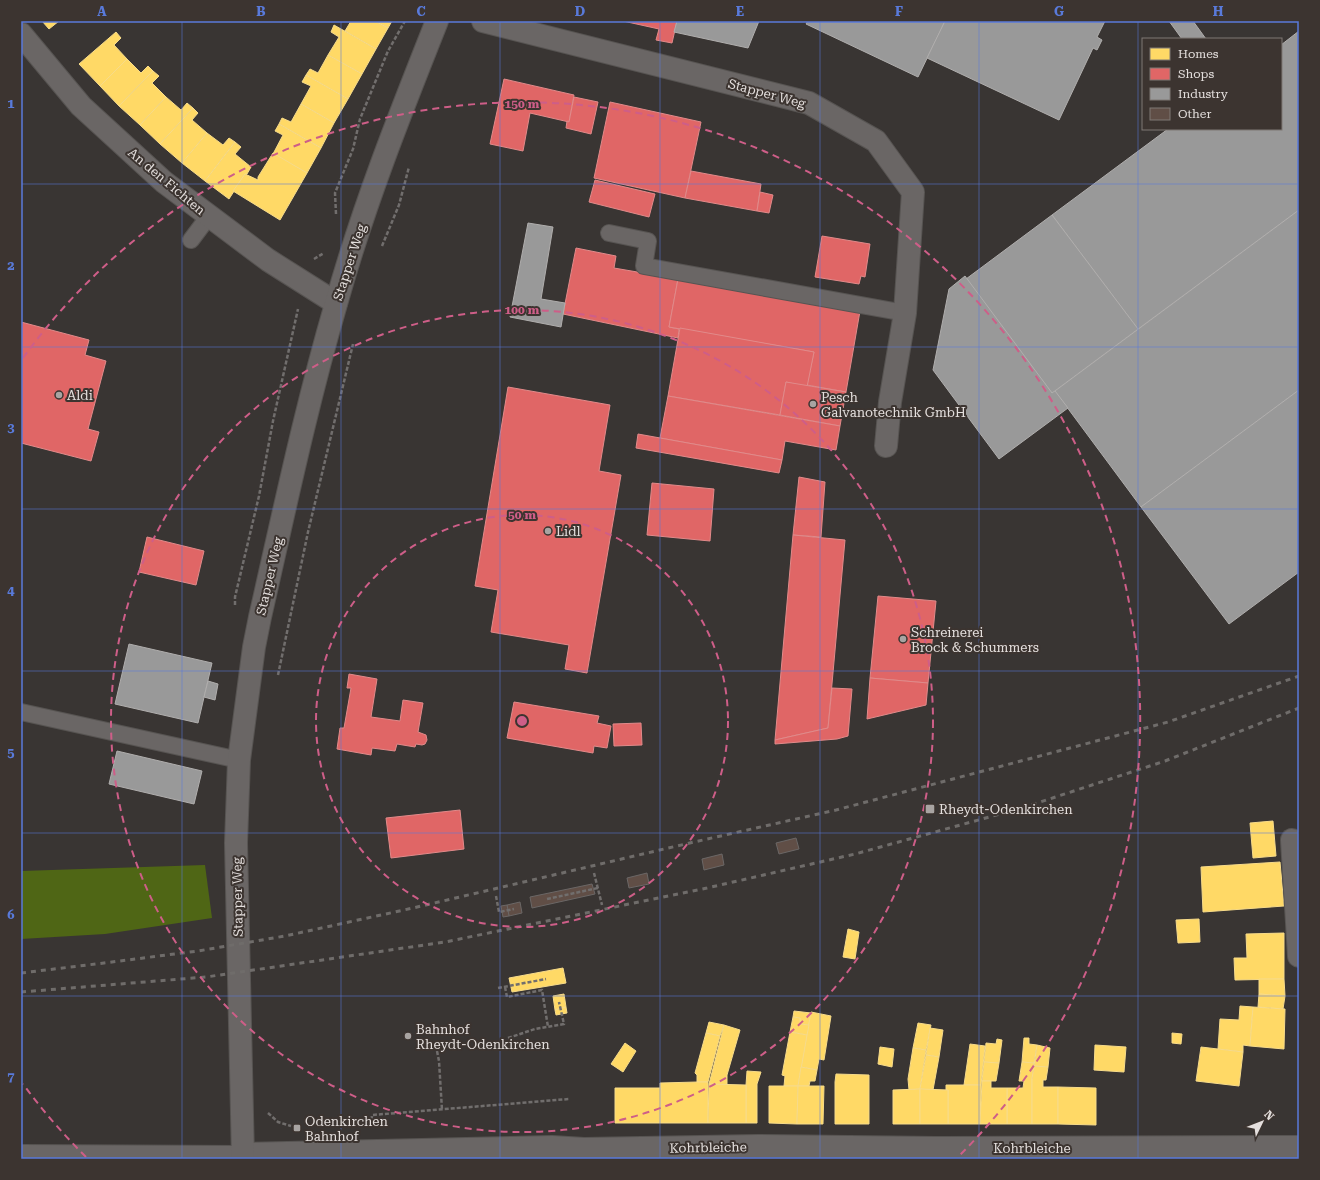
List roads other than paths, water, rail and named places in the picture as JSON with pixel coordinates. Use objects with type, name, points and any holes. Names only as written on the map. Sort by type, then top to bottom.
[{"type":"street","name":"Stapper Weg","points":[[243,1156],[236,843],[239,760],[254,647],[318,367],[336,303],[376,178],[437,21]]},
{"type":"street","name":"Stapper Weg","points":[[483,21],[809,103],[876,141],[914,192],[905,313],[890,402],[886,446]]},
{"type":"street","name":"An den Fichten","points":[[21,34],[82,106],[164,182],[268,260],[336,303]]},
{"type":"street","points":[[1292,840],[1299,956]]},
{"type":"street","name":"Kohrbleiche","points":[[243,1156],[551,1153],[584,1149],[757,1146],[923,1148],[1299,1147]]},
{"type":"lane","points":[[191,240],[210,216]]},
{"type":"lane","points":[[609,233],[648,241],[644,266],[905,313]]},
{"type":"lane","points":[[21,712],[239,760]]},
{"type":"lane","name":"Kohrbleiche","points":[[21,1153],[177,1152],[243,1156]]},
{"type":"railway","points":[[21,973],[198,951],[285,936],[413,908],[836,810],[1168,722],[1299,676]]},
{"type":"railway","points":[[21,992],[206,977],[445,942],[707,888],[855,854],[1022,808],[1165,761],[1299,708]]},
{"type":"place","name":"Aldi","points":[[59,395]]},
{"type":"place","name":"Pesch Galvanotechnik GmbH","points":[[813,404]]},
{"type":"place","name":"Lidl","points":[[548,531]]},
{"type":"place","name":"Schreinerei Brock & Schummers","points":[[903,639]]},
{"type":"place","name":"Rheydt-Odenkirchen","points":[[930,809]]},
{"type":"place","name":"Bahnhof Rheydt-Odenkirchen","points":[[408,1036]]},
{"type":"place","name":"Odenkirchen Bahnhof","points":[[297,1128]]}]
